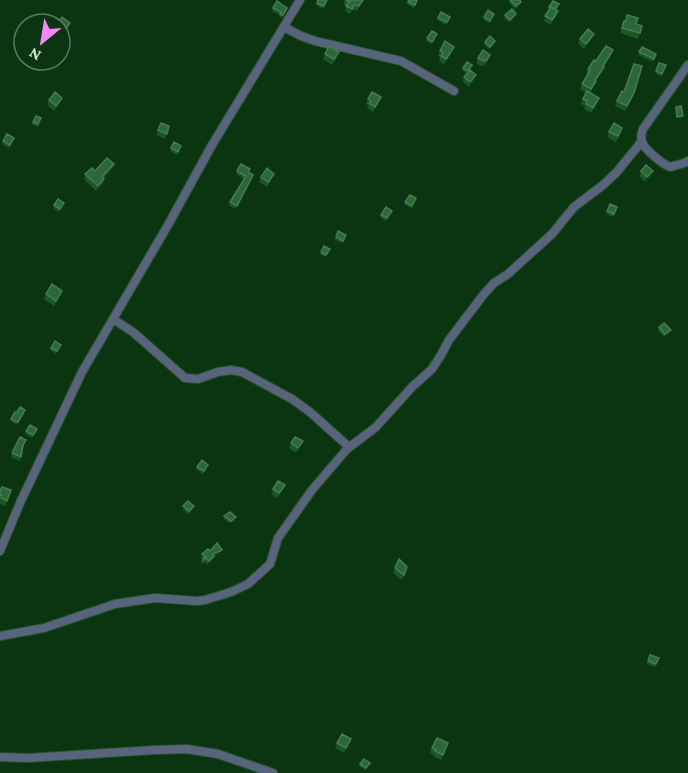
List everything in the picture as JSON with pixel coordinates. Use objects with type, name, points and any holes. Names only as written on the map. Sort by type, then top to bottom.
[{"type":"street","points":[[0,551],[20,503],[82,372],[212,145],[300,0]]},
{"type":"street","points":[[284,27],[315,41],[401,62],[454,91]]},
{"type":"street","points":[[688,64],[642,133],[644,146],[668,167],[688,161]]},
{"type":"street","points":[[0,636],[44,628],[115,604],[155,598],[205,600],[248,584],[270,564],[278,538],[312,490],[349,447],[376,427],[412,387],[432,369],[449,340],[489,288],[552,234],[574,207],[616,173],[642,141]]},
{"type":"street","points":[[113,319],[133,332],[185,378],[198,379],[231,370],[242,372],[292,399],[349,447]]},
{"type":"street","points":[[0,757],[28,758],[187,749],[218,754],[273,773]]},
{"type":"building","points":[[318,0],[327,0],[324,6],[317,3]]},
{"type":"building","points":[[346,0],[363,0],[359,6],[354,5],[352,9],[346,6],[349,2]]},
{"type":"building","points":[[417,0],[415,5],[408,2]]},
{"type":"building","points":[[510,0],[520,0],[521,2],[516,6]]},
{"type":"building","points":[[277,1],[287,8],[283,15],[273,8]]},
{"type":"building","points":[[553,1],[559,4],[555,9],[549,7]]},
{"type":"building","points":[[551,7],[558,11],[552,20],[545,16]]},
{"type":"building","points":[[512,9],[516,14],[510,20],[505,15]]},
{"type":"building","points":[[488,10],[494,14],[490,21],[484,17]]},
{"type":"building","points":[[441,12],[450,17],[447,22],[438,18]]},
{"type":"building","points":[[627,15],[638,18],[636,24],[642,26],[640,33],[622,28]]},
{"type":"building","points":[[588,29],[594,34],[586,44],[580,39]]},
{"type":"building","points":[[432,31],[437,34],[432,42],[427,38]]},
{"type":"building","points":[[490,36],[495,41],[490,47],[485,42]]},
{"type":"building","points":[[445,41],[454,47],[446,59],[441,56],[443,52],[440,51]]},
{"type":"building","points":[[329,46],[339,52],[334,59],[325,54]]},
{"type":"building","points":[[606,46],[613,50],[591,89],[582,84],[590,71],[588,69]]},
{"type":"building","points":[[642,47],[656,54],[654,59],[639,52]]},
{"type":"building","points":[[483,50],[490,55],[486,61],[478,58]]},
{"type":"building","points":[[467,62],[472,65],[468,71],[463,68]]},
{"type":"building","points":[[659,63],[666,65],[662,74],[656,71]]},
{"type":"building","points":[[634,64],[642,66],[634,93],[627,106],[617,101],[622,91],[624,92]]},
{"type":"building","points":[[470,70],[476,75],[470,82],[464,77]]},
{"type":"building","points":[[587,91],[599,98],[593,108],[583,99]]},
{"type":"building","points":[[55,92],[62,98],[56,106],[49,100]]},
{"type":"building","points":[[372,92],[381,97],[375,107],[369,103],[371,101],[368,99]]},
{"type":"building","points":[[681,106],[683,116],[677,117],[676,107]]},
{"type":"building","points":[[36,116],[41,118],[38,124],[33,122]]},
{"type":"building","points":[[161,123],[169,126],[167,134],[158,130]]},
{"type":"building","points":[[614,123],[622,128],[618,136],[609,132]]},
{"type":"building","points":[[7,134],[14,138],[10,145],[3,141]]},
{"type":"building","points":[[174,142],[181,146],[178,152],[171,148]]},
{"type":"building","points":[[107,158],[114,164],[102,177],[104,179],[98,186],[85,174],[92,168],[95,171]]},
{"type":"building","points":[[241,164],[250,169],[248,172],[253,175],[237,206],[230,202],[246,176],[237,171]]},
{"type":"building","points":[[646,165],[653,171],[647,177],[641,171]]},
{"type":"building","points":[[267,168],[274,174],[268,182],[261,177]]},
{"type":"building","points":[[410,195],[416,198],[412,206],[405,202]]},
{"type":"building","points":[[58,199],[64,203],[60,209],[54,205]]},
{"type":"building","points":[[610,204],[617,207],[614,214],[607,211]]},
{"type":"building","points":[[386,207],[392,211],[387,218],[381,215]]},
{"type":"building","points":[[338,231],[346,235],[343,241],[336,237]]},
{"type":"building","points":[[324,246],[330,249],[326,255],[321,252]]},
{"type":"building","points":[[52,284],[62,291],[56,301],[46,294]]},
{"type":"building","points":[[664,323],[671,330],[665,334],[659,327]]},
{"type":"building","points":[[55,341],[61,345],[57,351],[51,348]]},
{"type":"building","points":[[20,407],[25,410],[18,422],[11,419]]},
{"type":"building","points":[[30,425],[37,429],[33,435],[26,431]]},
{"type":"building","points":[[20,437],[26,440],[21,457],[12,453]]},
{"type":"building","points":[[295,437],[303,441],[298,448],[291,443]]},
{"type":"building","points":[[202,460],[208,465],[204,471],[197,467]]},
{"type":"building","points":[[278,481],[285,485],[279,493],[273,489]]},
{"type":"building","points":[[2,487],[11,490],[7,501],[1,498]]},
{"type":"building","points":[[188,501],[194,506],[189,511],[183,506]]},
{"type":"building","points":[[230,512],[236,517],[231,521],[224,516]]},
{"type":"building","points":[[217,543],[222,550],[213,554],[214,556],[209,561],[206,558],[203,560],[205,556],[202,554],[208,549],[210,551]]},
{"type":"building","points":[[399,559],[407,567],[404,575],[395,568]]},
{"type":"building","points":[[650,655],[659,658],[656,664],[648,661]]},
{"type":"building","points":[[342,734],[351,739],[346,748],[337,743]]},
{"type":"building","points":[[437,738],[448,743],[443,755],[432,748]]},
{"type":"building","points":[[364,759],[370,763],[366,768],[360,764]]}]
